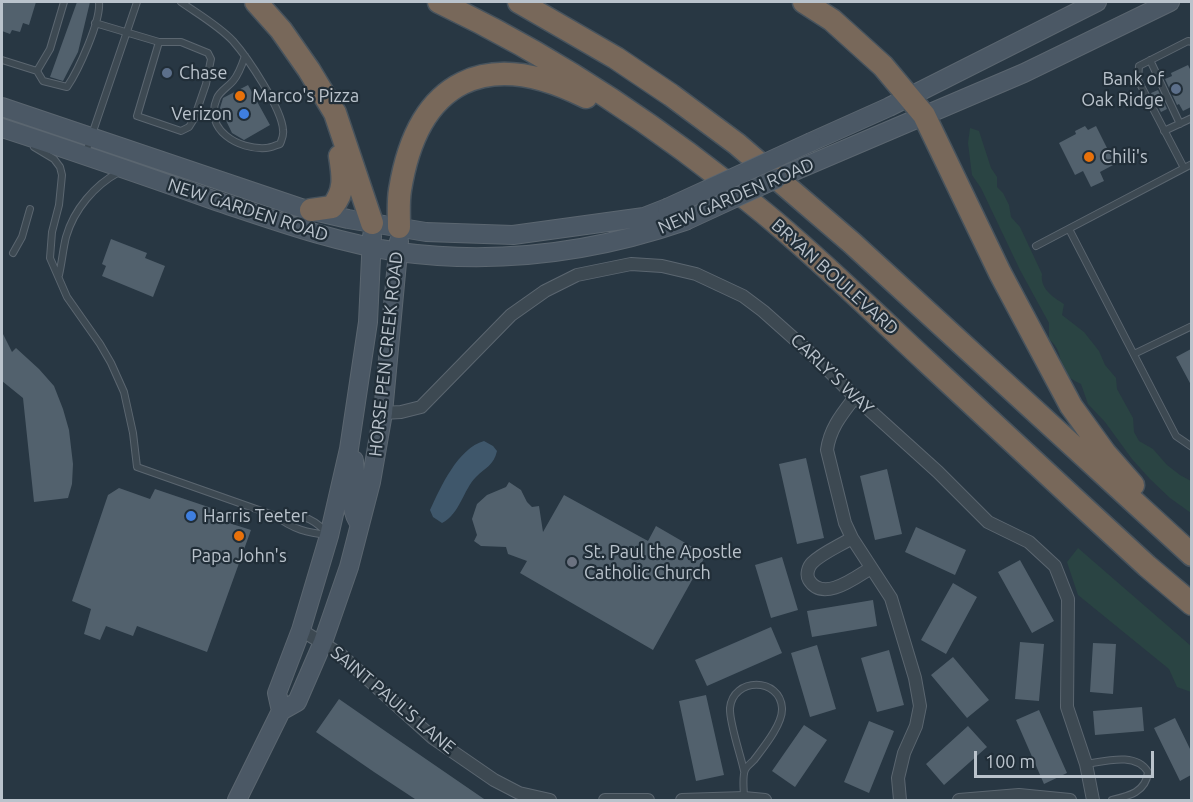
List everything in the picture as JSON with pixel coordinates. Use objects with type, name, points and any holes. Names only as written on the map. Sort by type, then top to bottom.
[{"type":"highway","points":[[256,2],[281,30],[335,113],[372,223]]},
{"type":"highway","name":"BRYAN BOULEVARD","points":[[439,2],[481,22],[571,74],[658,131],[717,175],[817,260],[1147,566],[1191,604]]},
{"type":"highway","name":"BRYAN BOULEVARD","points":[[519,2],[616,58],[737,144],[852,243],[1191,553]]},
{"type":"highway","points":[[804,2],[832,20],[883,66],[924,115],[1000,273],[1071,406],[1105,453],[1191,553]]},
{"type":"highway","points":[[399,227],[399,192],[409,149],[423,118],[433,104],[455,87],[469,80],[486,76],[525,75],[566,87],[717,175]]},
{"type":"highway","points":[[312,210],[332,207],[341,195],[344,183],[339,147],[340,127]]},
{"type":"main road","name":"NEW GARDEN ROAD","points":[[2,107],[312,210],[426,232],[513,236],[644,217],[667,208],[910,96],[1097,2]]},
{"type":"main road","name":"NEW GARDEN ROAD","points":[[2,130],[85,155],[268,219],[372,247],[399,252],[487,257],[544,255],[615,242],[685,221],[826,156],[1024,73],[1170,2]]},
{"type":"main road","name":"HORSE PEN CREEK ROAD","points":[[281,711],[277,693],[301,630],[329,536],[351,438],[368,322],[372,223]]},
{"type":"main road","name":"HORSE PEN CREEK ROAD","points":[[237,801],[281,711],[297,702],[323,642],[349,567],[371,482],[383,413],[399,252],[399,227]]},
{"type":"main road","points":[[351,438],[356,477],[352,506],[355,518],[360,525]]},
{"type":"main road","points":[[329,536],[339,542],[349,567]]},
{"type":"street","name":"CARLY'S WAY","points":[[383,413],[421,407],[506,320],[528,301],[577,275],[631,264],[662,266],[696,274],[743,296],[810,352],[988,522],[1029,542],[1055,566],[1068,599],[1067,707],[1086,764],[1093,801]]},
{"type":"street","points":[[855,397],[828,437],[827,450],[845,523],[852,538],[891,598],[915,678],[920,706],[916,726],[904,753],[898,778],[900,801]]},
{"type":"street","points":[[852,538],[812,563],[807,575],[808,580],[824,589],[834,588],[871,568]]},
{"type":"street","name":"SAINT PAUL'S LANE","points":[[301,630],[323,642],[348,661],[433,738],[509,788],[531,797],[550,801]]},
{"type":"street","points":[[959,801],[1019,795],[1070,801]]},
{"type":"street","points":[[682,801],[744,798],[765,801]]},
{"type":"street","points":[[605,801],[648,801]]},
{"type":"lane","points":[[37,70],[50,49],[64,2]]},
{"type":"lane","points":[[2,60],[37,70],[42,81],[67,87],[77,73],[95,23],[99,2]]},
{"type":"lane","points":[[85,155],[137,2]]},
{"type":"lane","points":[[181,2],[232,40],[245,56],[274,105],[283,128],[280,144],[267,148],[244,145],[230,140],[216,124],[213,115],[217,97],[238,74],[245,56]]},
{"type":"lane","points":[[95,23],[159,42],[182,42],[208,53],[211,59],[210,67],[194,119],[189,127],[181,131],[137,116],[159,42]]},
{"type":"lane","points":[[1184,168],[1138,80],[1139,66],[1188,41],[1191,42]]},
{"type":"lane","points":[[1150,60],[1180,124]]},
{"type":"lane","points":[[1164,131],[1191,118]]},
{"type":"lane","points":[[2,130],[42,151],[54,159],[60,167],[62,176],[59,205],[52,232],[50,258],[67,297],[100,344],[124,392],[133,433],[137,467],[276,516],[287,525],[309,533],[329,536]]},
{"type":"lane","points":[[1036,246],[1191,164]]},
{"type":"lane","points":[[59,275],[66,237],[77,212],[84,201],[100,185],[124,169]]},
{"type":"lane","points":[[14,253],[22,237],[30,209]]},
{"type":"lane","points":[[1069,229],[1176,436],[1191,447]]},
{"type":"lane","points":[[1134,354],[1191,326]]},
{"type":"lane","points":[[276,516],[292,513],[316,521],[329,536]]},
{"type":"lane","points":[[744,771],[768,742],[782,710],[779,699],[771,689],[757,684],[743,687],[732,699],[729,710],[744,771],[744,798]]},
{"type":"lane","points":[[1086,764],[1133,760],[1145,767],[1148,772],[1143,787],[1128,796],[1112,801]]},
{"type":"green space","points":[[970,128],[979,131],[991,168],[997,177],[997,187],[1009,205],[1011,217],[1020,227],[1042,274],[1045,288],[1064,304],[1062,315],[1084,332],[1116,378],[1117,389],[1133,418],[1134,432],[1139,441],[1153,449],[1167,465],[1191,481],[1191,513],[1170,498],[1132,459],[1105,422],[1088,404],[1081,384],[1066,374],[1063,369],[1058,351],[1049,339],[1049,323],[1020,270],[981,188],[972,175],[968,143]]},
{"type":"green space","points":[[1078,548],[1191,646],[1191,692],[1177,687],[1169,669],[1078,595],[1067,562]]},
{"type":"water","points":[[484,441],[497,451],[494,460],[476,477],[453,514],[442,523],[433,517],[430,510],[439,491],[458,460],[475,445]]},
{"type":"building","points":[[2,2],[36,2],[29,25],[23,23],[20,32],[12,30],[10,34],[2,31]]},
{"type":"building","points":[[77,2],[90,2],[78,52],[63,81],[50,77]]},
{"type":"building","name":"Bank of Oak Ridge","points":[[1188,65],[1191,71],[1191,107],[1183,111],[1179,104],[1177,105],[1165,79],[1172,76],[1171,73]]},
{"type":"building","points":[[248,85],[270,125],[244,140],[232,133],[220,108],[223,98]]},
{"type":"building","points":[[1158,90],[1167,109],[1161,112],[1151,93]]},
{"type":"building","name":"Chili's","points":[[1085,126],[1088,130],[1096,126],[1115,164],[1100,172],[1104,181],[1091,187],[1083,171],[1075,175],[1059,143]]},
{"type":"building","points":[[111,239],[147,253],[145,258],[165,266],[153,297],[102,276],[106,266],[102,264]]},
{"type":"building","points":[[2,332],[12,352],[16,348],[54,386],[69,430],[73,464],[72,484],[68,498],[34,502],[23,398],[2,381]]},
{"type":"building","points":[[1191,349],[1191,385],[1176,357]]},
{"type":"building","points":[[806,458],[824,538],[797,544],[779,464]]},
{"type":"building","points":[[887,469],[902,534],[875,540],[860,476]]},
{"type":"building","name":"St. Paul the Apostle Catholic Church","points":[[509,482],[521,490],[532,507],[539,506],[543,532],[564,495],[648,541],[656,526],[706,555],[653,650],[520,573],[527,561],[508,554],[506,547],[481,546],[474,541],[477,535],[472,519],[477,504],[487,495],[506,487]]},
{"type":"building","points":[[119,488],[150,499],[155,489],[232,515],[229,523],[251,530],[207,652],[137,626],[133,636],[106,626],[100,640],[84,634],[91,609],[72,601],[108,495]]},
{"type":"building","points":[[916,527],[966,550],[955,575],[905,552]]},
{"type":"building","points":[[782,557],[798,610],[771,618],[755,565]]},
{"type":"building","points":[[1020,560],[1054,621],[1032,633],[998,572]]},
{"type":"building","points":[[953,583],[977,597],[946,654],[921,640]]},
{"type":"building","points":[[873,600],[877,626],[812,637],[807,611]]},
{"type":"building","points":[[771,627],[782,653],[707,686],[695,660]]},
{"type":"building","points":[[1020,642],[1044,644],[1039,701],[1015,699]]},
{"type":"building","points":[[1093,643],[1116,644],[1113,694],[1090,692]]},
{"type":"building","points":[[817,645],[836,709],[810,717],[791,653]]},
{"type":"building","points":[[889,650],[904,705],[877,712],[861,658]]},
{"type":"building","points":[[953,657],[989,700],[967,718],[931,675]]},
{"type":"building","points":[[706,695],[724,775],[696,781],[679,701]]},
{"type":"building","points":[[339,699],[487,801],[418,801],[374,772],[316,732]]},
{"type":"building","points":[[1142,707],[1144,731],[1095,735],[1093,711]]},
{"type":"building","points":[[1039,710],[1067,773],[1044,784],[1016,720]]},
{"type":"building","points":[[1175,718],[1191,751],[1191,775],[1180,781],[1154,728]]},
{"type":"building","points":[[869,721],[894,731],[869,793],[844,782]]},
{"type":"building","points":[[804,725],[827,740],[795,787],[772,771]]},
{"type":"building","points":[[968,726],[987,747],[944,785],[926,764]]},
{"type":"place","name":"Chase","points":[[167,73]]},
{"type":"place","name":"Bank of Oak Ridge","points":[[1176,89]]},
{"type":"place","name":"Marco's Pizza","points":[[240,96]]},
{"type":"place","name":"Verizon","points":[[244,114]]},
{"type":"place","name":"Chili's","points":[[1089,157]]},
{"type":"place","name":"Harris Teeter","points":[[191,516]]},
{"type":"place","name":"Papa John's","points":[[239,536]]},
{"type":"place","name":"St. Paul the Apostle Catholic Church","points":[[572,562]]}]
